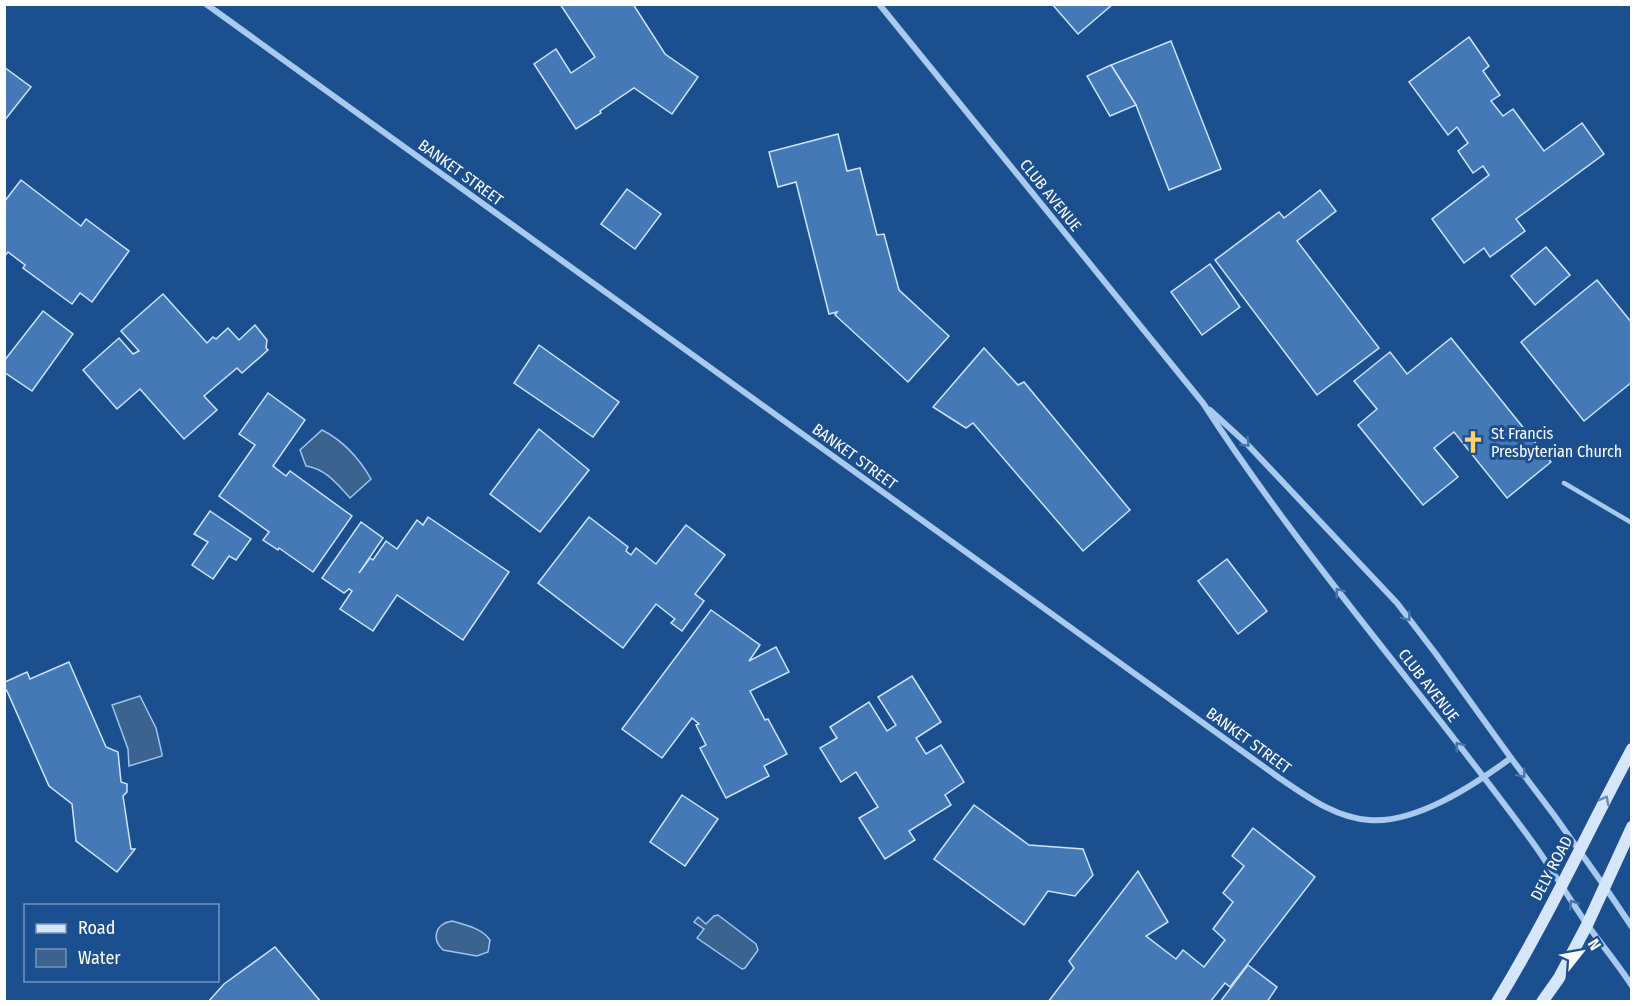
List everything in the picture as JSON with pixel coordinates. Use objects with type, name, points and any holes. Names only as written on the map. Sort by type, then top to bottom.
[{"type":"street","name":"BANKET STREET","points":[[206,4],[1315,802],[1348,816],[1368,820],[1393,819],[1429,808],[1484,778],[1511,758]]},
{"type":"street","name":"CLUB AVENUE","points":[[879,4],[1203,403],[1286,522],[1530,838],[1587,925],[1632,986]]},
{"type":"street","name":"CLUB AVENUE","points":[[1203,403],[1246,443],[1396,603],[1580,851],[1632,927]]},
{"type":"street","name":"DELY ROAD","points":[[1497,1002],[1580,851],[1594,819],[1632,749]]},
{"type":"street","points":[[1542,1002],[1587,925],[1632,826]]},
{"type":"lane","points":[[1564,483],[1632,523]]},
{"type":"water","points":[[322,430],[337,439],[350,451],[371,479],[350,498],[325,474],[306,466],[300,450]]},
{"type":"water","points":[[140,696],[156,728],[162,756],[129,766],[128,749],[112,705]]},
{"type":"water","points":[[718,915],[756,944],[758,950],[745,968],[742,969],[697,938],[704,929],[694,922],[698,917],[706,924]]},
{"type":"water","points":[[452,921],[473,928],[487,936],[490,940],[488,952],[477,956],[443,950],[437,941],[437,933],[442,925]]},
{"type":"building","points":[[560,4],[633,4],[665,54],[698,77],[672,114],[634,88],[576,129],[534,64],[556,49],[571,73],[595,57]]},
{"type":"building","points":[[1052,4],[1113,4],[1078,34]]},
{"type":"building","points":[[1469,37],[1489,66],[1483,71],[1500,95],[1491,101],[1503,116],[1513,109],[1544,151],[1582,123],[1604,154],[1516,219],[1525,231],[1490,257],[1484,248],[1464,263],[1432,219],[1489,175],[1483,166],[1473,173],[1458,151],[1468,143],[1457,127],[1448,135],[1409,82]]},
{"type":"building","points":[[1171,41],[1221,169],[1169,190],[1136,105],[1111,65]]},
{"type":"building","points":[[1111,65],[1136,105],[1110,116],[1087,76]]},
{"type":"building","points":[[4,67],[31,87],[4,121]]},
{"type":"building","points":[[838,134],[847,171],[860,168],[877,235],[884,234],[899,290],[949,336],[908,382],[835,315],[837,312],[829,314],[796,182],[778,187],[769,152]]},
{"type":"building","points":[[21,180],[81,226],[86,219],[129,251],[92,302],[80,293],[72,304],[23,268],[25,265],[8,252],[4,257],[4,202]]},
{"type":"building","points":[[627,189],[661,214],[635,249],[601,224]]},
{"type":"building","points":[[1320,190],[1336,211],[1297,241],[1379,348],[1317,395],[1215,260],[1279,212],[1284,218]]},
{"type":"building","points":[[1546,247],[1570,275],[1535,305],[1511,276]]},
{"type":"building","points":[[1210,264],[1240,307],[1202,335],[1171,292]]},
{"type":"building","points":[[1597,280],[1632,323],[1632,382],[1584,421],[1521,342]]},
{"type":"building","points":[[163,294],[207,343],[213,337],[216,339],[228,328],[239,340],[255,325],[267,340],[268,350],[242,373],[237,368],[204,396],[217,410],[184,439],[140,389],[117,409],[83,370],[119,338],[133,354],[139,351],[121,331]]},
{"type":"building","points":[[43,311],[73,334],[32,391],[4,372],[4,361]]},
{"type":"building","points":[[1451,338],[1551,462],[1507,498],[1454,432],[1434,448],[1458,477],[1423,505],[1358,425],[1377,409],[1354,381],[1390,352],[1407,374]]},
{"type":"building","points":[[539,345],[619,402],[593,437],[514,383]]},
{"type":"building","points":[[984,348],[1018,385],[1024,382],[1130,510],[1083,551],[973,423],[966,428],[933,407]]},
{"type":"building","points":[[268,393],[305,420],[273,466],[286,476],[290,471],[352,516],[313,572],[279,548],[278,550],[263,540],[269,532],[219,496],[255,445],[239,434]]},
{"type":"building","points":[[539,429],[589,470],[540,532],[490,494]]},
{"type":"building","points":[[210,511],[251,539],[236,560],[229,556],[213,579],[192,565],[208,542],[194,534]]},
{"type":"building","points":[[428,517],[509,572],[463,640],[397,595],[373,631],[340,609],[352,591],[349,589],[344,593],[322,578],[361,522],[383,538],[359,573],[370,558],[373,560],[386,541],[397,549],[417,520],[423,525]]},
{"type":"building","points":[[589,517],[628,547],[626,551],[631,555],[636,548],[656,564],[686,525],[725,555],[695,594],[704,601],[682,631],[671,623],[675,619],[656,604],[623,648],[538,583]]},
{"type":"building","points":[[1227,559],[1267,611],[1238,634],[1198,581]]},
{"type":"building","points":[[711,610],[760,645],[749,661],[776,647],[789,672],[750,691],[787,754],[764,766],[769,776],[726,798],[700,748],[706,745],[696,725],[699,724],[692,718],[662,758],[622,729]]},
{"type":"building","points":[[69,662],[106,747],[118,752],[121,782],[127,784],[127,792],[123,796],[131,849],[135,849],[117,872],[76,841],[72,804],[49,786],[4,688],[5,682],[27,672],[30,679]]},
{"type":"building","points":[[912,676],[941,722],[916,738],[926,754],[941,745],[964,782],[945,795],[951,805],[909,831],[915,840],[885,859],[859,818],[878,807],[856,772],[841,782],[820,748],[837,738],[830,727],[869,702],[887,731],[896,725],[878,697]]},
{"type":"building","points":[[682,795],[718,819],[685,866],[650,842]]},
{"type":"building","points":[[974,805],[1029,845],[1083,849],[1093,875],[1075,896],[1048,891],[1024,925],[934,859]]},
{"type":"building","points":[[1253,828],[1315,877],[1230,987],[1225,983],[1210,1002],[1048,1002],[1074,968],[1069,961],[1138,871],[1168,922],[1146,936],[1176,959],[1183,950],[1204,967],[1225,940],[1213,929],[1233,902],[1223,893],[1244,866],[1232,856]]},
{"type":"building","points":[[275,947],[321,1002],[208,1002],[224,984]]},
{"type":"building","points":[[1248,965],[1277,987],[1267,1002],[1220,1002]]},
{"type":"place","name":"St Francis Presbyterian Church","points":[[1473,442]]}]
